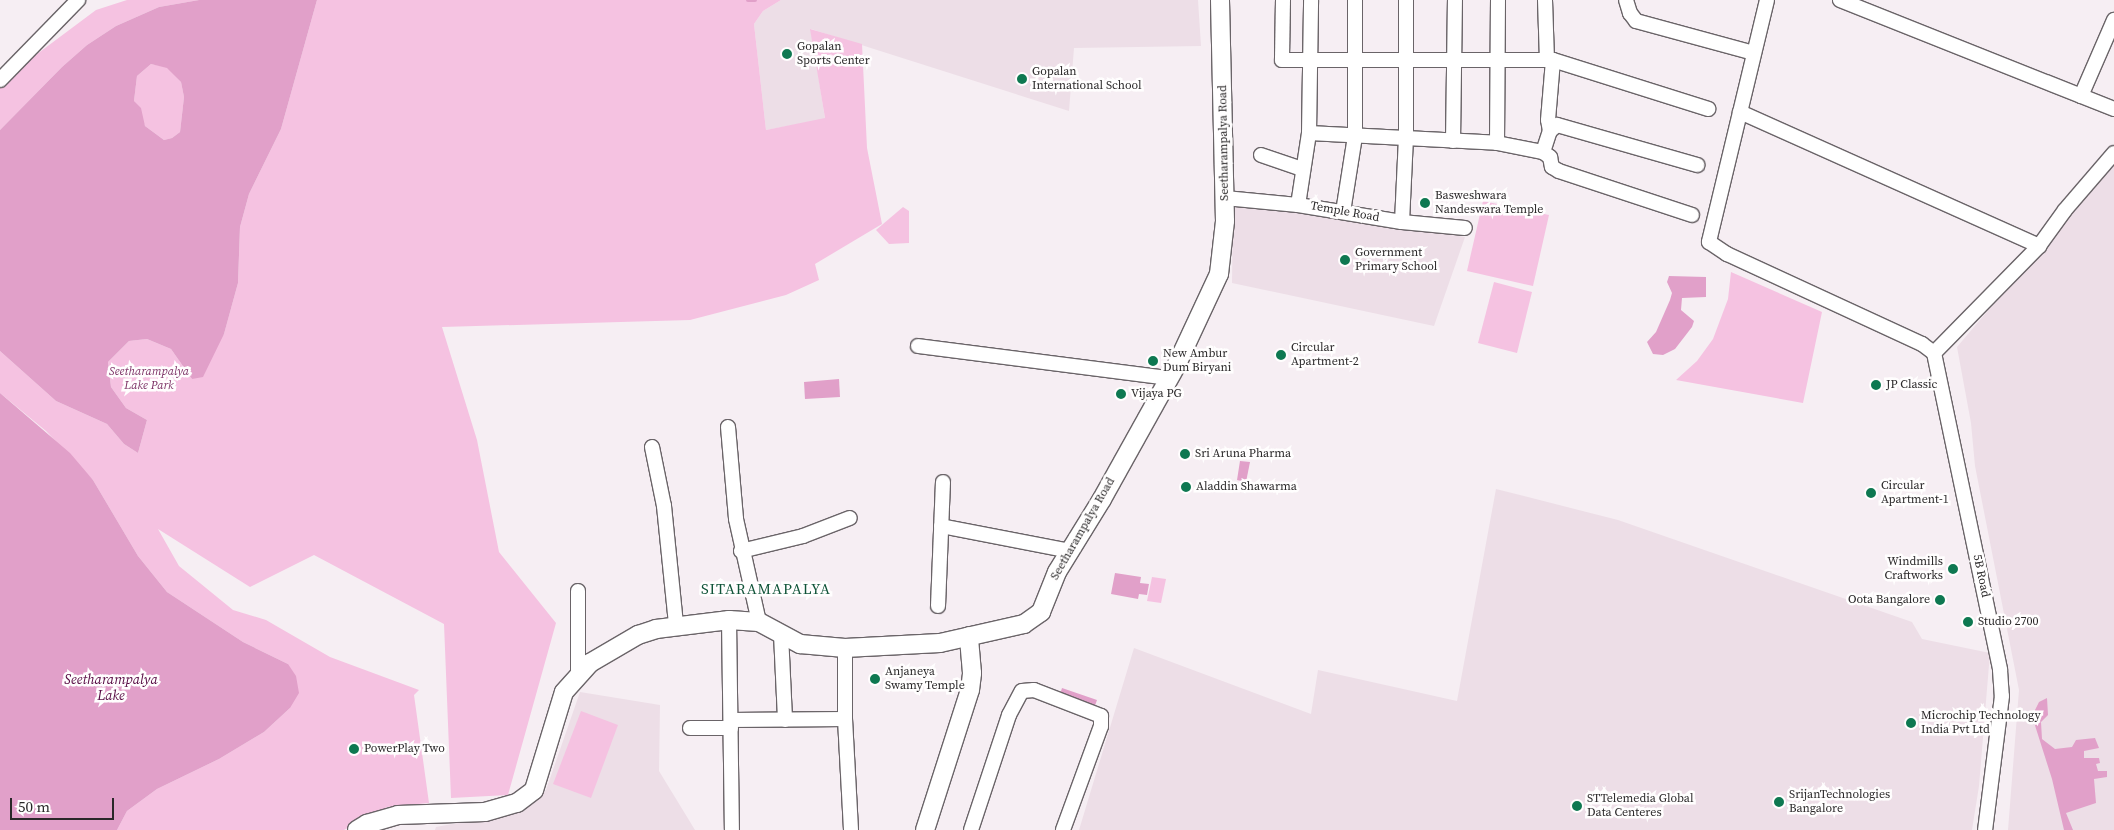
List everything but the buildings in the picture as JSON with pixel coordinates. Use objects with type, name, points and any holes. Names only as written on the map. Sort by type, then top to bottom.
[{"type":"street","points":[[0,80],[78,0]]},
{"type":"street","name":"Seetharampalya Road","points":[[365,828],[398,815],[486,812],[517,803],[534,790],[564,692],[578,674],[590,663],[638,635],[676,625],[729,620],[759,622],[800,644],[844,648],[940,643],[1033,620],[1041,612],[1057,572],[1168,378],[1219,274],[1223,258],[1225,198],[1220,0]]},
{"type":"street","points":[[1283,0],[1282,60],[1309,62],[1550,60],[1708,109]]},
{"type":"street","points":[[1298,205],[1309,133],[1311,0]]},
{"type":"street","points":[[1343,212],[1355,136],[1355,0]]},
{"type":"street","points":[[1402,222],[1406,139],[1406,0]]},
{"type":"street","points":[[1453,141],[1454,0]]},
{"type":"street","points":[[1497,143],[1498,0]]},
{"type":"street","points":[[1543,152],[1550,130],[1548,120],[1550,60],[1545,0]]},
{"type":"street","points":[[1626,0],[1630,13],[1636,22],[1754,53]]},
{"type":"street","points":[[1767,0],[1709,242],[1727,254],[1922,344],[1934,353],[2039,246],[2065,210],[2114,153]]},
{"type":"street","points":[[1840,0],[2114,109]]},
{"type":"street","points":[[2080,96],[2114,20]]},
{"type":"street","points":[[1740,112],[2039,246]]},
{"type":"street","points":[[1550,130],[1557,125],[1697,165]]},
{"type":"street","points":[[1309,133],[1497,143],[1543,152],[1550,158],[1552,167],[1559,171],[1692,215]]},
{"type":"street","points":[[1261,156],[1302,169]]},
{"type":"street","name":"Temple Road","points":[[1225,198],[1298,205],[1402,222],[1465,228]]},
{"type":"street","points":[[918,346],[1168,378]]},
{"type":"street","name":"5B Road","points":[[1934,353],[2000,670],[2002,696],[1985,830]]},
{"type":"street","points":[[728,427],[736,519],[759,622]]},
{"type":"street","points":[[652,447],[664,506],[676,625]]},
{"type":"street","points":[[938,606],[943,482]]},
{"type":"street","points":[[742,551],[803,536],[850,518]]},
{"type":"street","points":[[941,526],[1070,551]]},
{"type":"street","points":[[578,591],[578,674]]},
{"type":"street","points":[[729,620],[732,830]]},
{"type":"street","points":[[781,634],[785,720]]},
{"type":"street","points":[[926,830],[970,690],[972,673],[969,636]]},
{"type":"street","points":[[844,648],[845,719],[851,830]]},
{"type":"street","points":[[971,830],[1009,714],[1022,692],[1034,690],[1101,716],[1101,726],[1063,830]]},
{"type":"street","points":[[690,728],[785,720],[845,719]]},
{"type":"shaded area","name":"Gopalan International School","points":[[781,0],[1198,0],[1201,46],[1074,48],[1069,111],[811,29],[825,119],[766,130],[754,24],[763,11]]},
{"type":"shaded area","points":[[2114,162],[2114,830],[2008,830],[2019,690],[1975,466],[1971,423],[1957,347]]},
{"type":"shaded area","name":"Government Primary School","points":[[1233,203],[1465,237],[1434,326],[1232,283]]},
{"type":"shaded area","points":[[1496,489],[1618,520],[1912,622],[1922,639],[1990,653],[1979,786],[1972,830],[1079,830],[1134,648],[1311,714],[1318,670],[1457,701]]},
{"type":"shaded area","points":[[580,692],[660,705],[659,771],[695,830],[435,830],[436,827],[496,816],[537,800],[546,790]]},
{"type":"green space","points":[[127,0],[199,0],[159,7],[116,26],[87,45],[62,67],[0,130],[0,87],[17,69],[96,10]]},
{"type":"green space","name":"Seetharampalya Lake Park","points":[[317,0],[781,0],[763,11],[754,24],[766,130],[825,118],[810,29],[862,44],[867,148],[882,224],[815,264],[819,280],[786,295],[690,320],[442,327],[477,440],[499,552],[556,623],[508,795],[451,798],[444,624],[314,555],[250,587],[158,529],[179,566],[233,610],[266,620],[330,657],[419,690],[414,695],[429,803],[387,807],[344,830],[117,830],[127,811],[157,789],[219,759],[264,732],[290,708],[288,664],[243,642],[167,592],[138,556],[93,480],[46,431],[0,393],[0,351],[56,401],[107,424],[124,444],[138,453],[147,420],[126,408],[111,387],[108,362],[129,341],[147,339],[171,349],[192,379],[224,334],[238,283],[240,227],[249,194],[281,129]]},
{"type":"green space","points":[[151,64],[167,67],[181,82],[184,97],[180,132],[172,138],[164,140],[145,126],[134,101],[137,76]]},
{"type":"green space","points":[[1483,201],[1549,215],[1533,286],[1467,271]]},
{"type":"green space","points":[[903,207],[909,211],[909,243],[889,244],[876,230]]},
{"type":"green space","points":[[1731,272],[1822,312],[1803,403],[1676,380],[1697,361],[1713,339],[1728,299]]},
{"type":"green space","points":[[1494,282],[1532,292],[1517,353],[1478,343]]},
{"type":"green space","points":[[1152,577],[1166,579],[1161,603],[1147,601]]},
{"type":"green space","points":[[581,711],[618,725],[591,798],[553,784]]},
{"type":"water","points":[[199,0],[317,0],[281,129],[249,194],[240,227],[238,283],[224,334],[203,377],[192,379],[171,349],[147,339],[129,341],[108,362],[111,387],[126,408],[147,420],[138,453],[124,444],[107,424],[56,401],[0,351],[0,130],[62,67],[87,45],[116,26],[159,7]],"holes":[[[151,64],[167,68],[181,82],[184,97],[180,132],[172,138],[164,140],[145,126],[141,108],[134,101],[137,76]]]},
{"type":"water","points":[[1669,276],[1706,277],[1706,297],[1682,298],[1681,310],[1694,321],[1692,327],[1675,349],[1663,355],[1653,354],[1647,342],[1656,332],[1670,300],[1672,293],[1667,282]]},
{"type":"water","points":[[839,379],[840,397],[805,399],[804,382]]},
{"type":"water","name":"Seetharampalya Lake","points":[[0,393],[70,453],[93,480],[138,556],[167,592],[243,642],[288,664],[296,676],[299,693],[290,708],[264,732],[219,759],[157,789],[127,811],[117,830],[0,830]]},
{"type":"water","points":[[1240,461],[1250,462],[1246,482],[1237,480]]},
{"type":"water","points":[[1115,573],[1141,577],[1140,583],[1149,584],[1147,595],[1139,594],[1138,599],[1111,594]]},
{"type":"water","points":[[1062,688],[1097,700],[1091,717],[1057,704]]},
{"type":"water","points":[[2047,698],[2048,715],[2041,722],[2042,739],[2055,749],[2072,747],[2076,740],[2095,738],[2099,748],[2084,751],[2084,758],[2099,758],[2100,763],[2096,764],[2098,771],[2107,771],[2107,777],[2094,779],[2096,803],[2066,813],[2073,830],[2064,830],[2052,779],[2032,716],[2039,702]]},
{"type":"waterway","points":[[748,0],[755,0]]},
{"type":"place","name":"Gopalan Sports Center","points":[[787,54]]},
{"type":"place","name":"Gopalan International School","points":[[1022,79]]},
{"type":"place","name":"Basweshwara Nandeswara Temple","points":[[1425,203]]},
{"type":"place","name":"Government Primary School","points":[[1345,260]]},
{"type":"place","name":"Circular Apartment-2","points":[[1281,355]]},
{"type":"place","name":"New Ambur Dum Biryani","points":[[1153,361]]},
{"type":"place","name":"JP Classic","points":[[1876,385]]},
{"type":"place","name":"Vijaya PG","points":[[1121,394]]},
{"type":"place","name":"Sri Aruna Pharma","points":[[1185,454]]},
{"type":"place","name":"Aladdin Shawarma","points":[[1186,487]]},
{"type":"place","name":"Circular Apartment-1","points":[[1871,493]]},
{"type":"place","name":"Windmills Craftworks","points":[[1953,569]]},
{"type":"place","name":"Oota Bangalore","points":[[1940,600]]},
{"type":"place","name":"Studio 2700","points":[[1968,622]]},
{"type":"place","name":"Anjaneya Swamy Temple","points":[[875,679]]},
{"type":"place","name":"Microchip Technology India Pvt Ltd","points":[[1911,723]]},
{"type":"place","name":"PowerPlay Two","points":[[354,749]]},
{"type":"place","name":"SrijanTechnologies Bangalore","points":[[1779,802]]},
{"type":"place","name":"STTelemedia Global Data Centeres","points":[[1577,806]]},
{"type":"district","name":"SITARAMAPALYA","points":[[766,589]]}]
